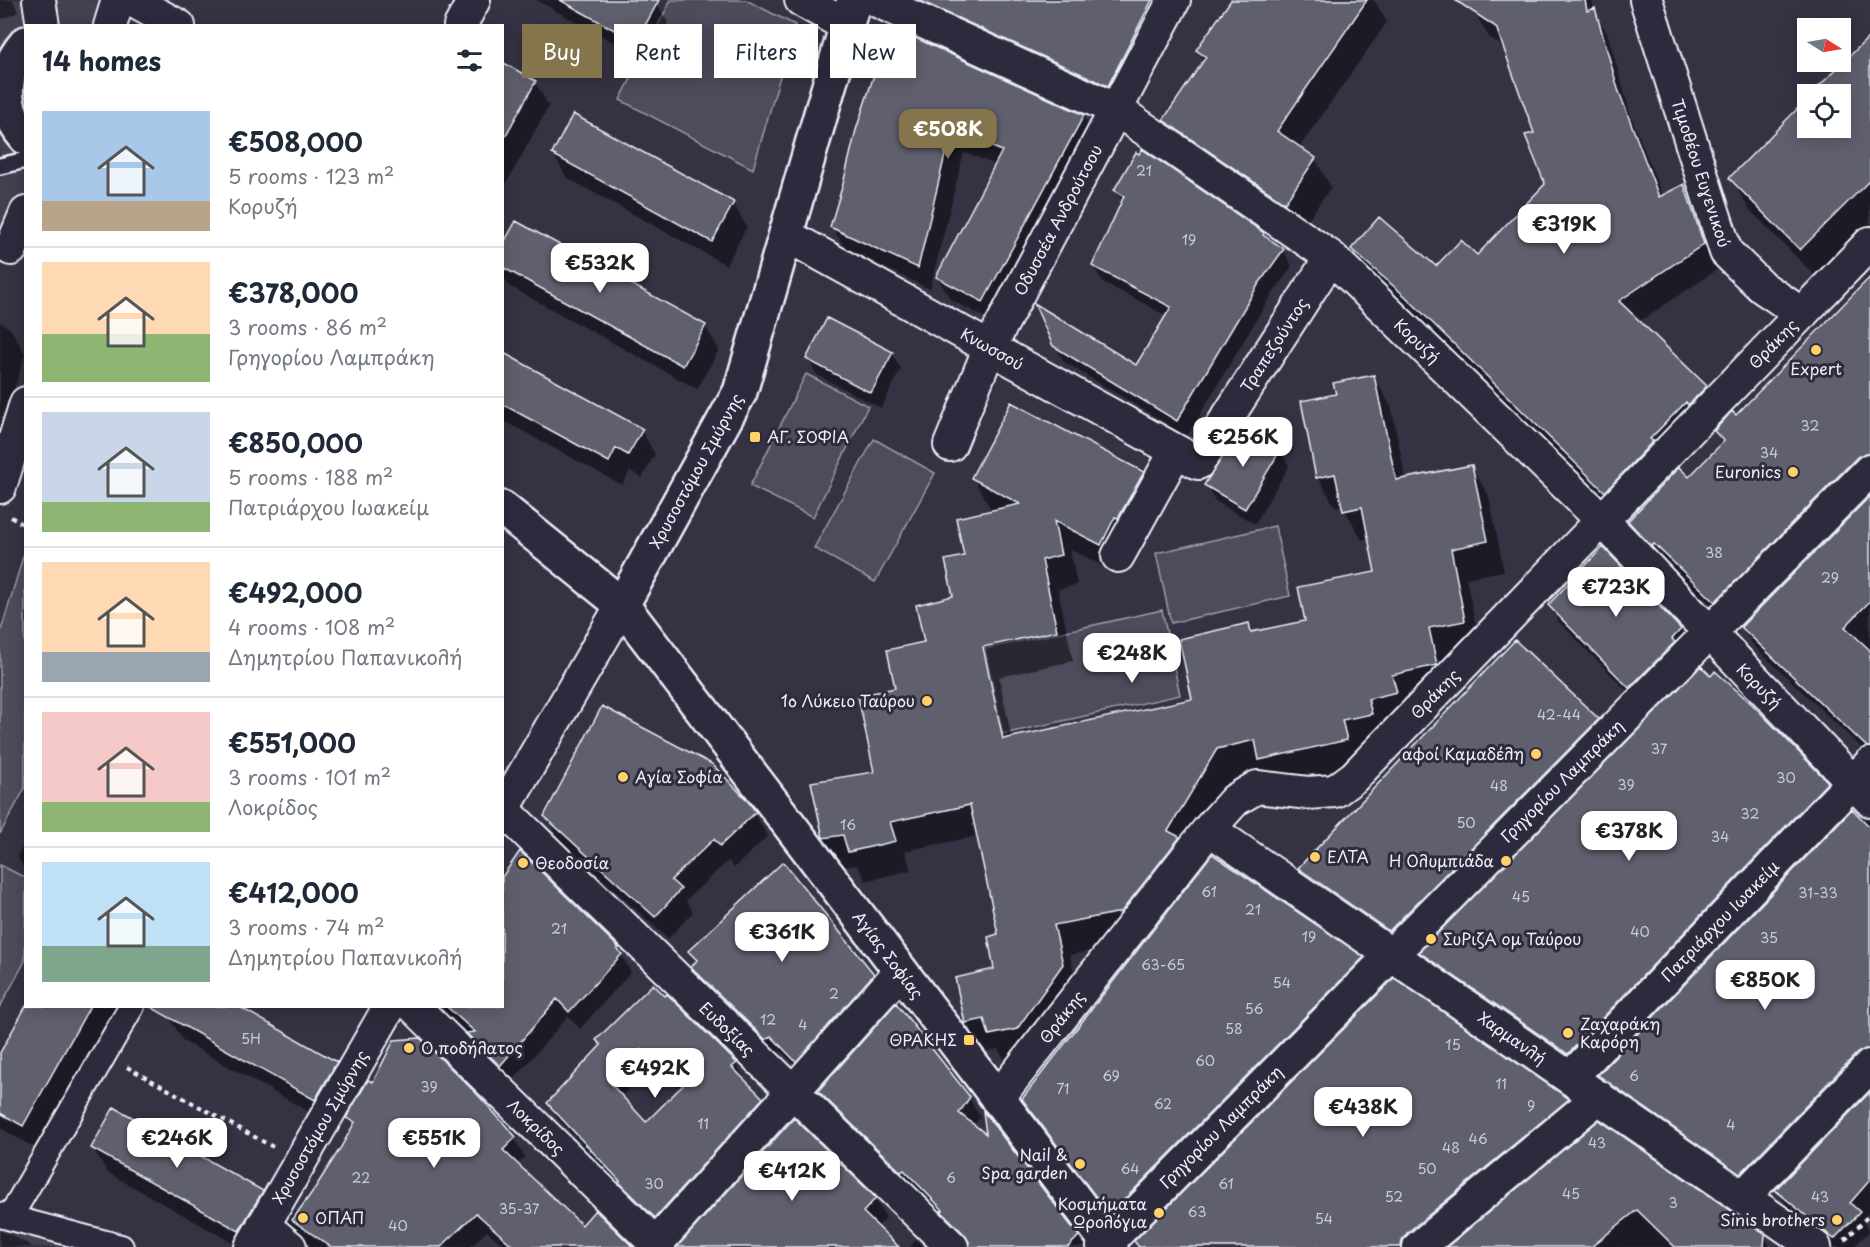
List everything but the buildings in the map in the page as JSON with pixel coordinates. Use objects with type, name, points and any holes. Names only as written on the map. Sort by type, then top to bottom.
[{"type":"street","points":[[39,0],[43,24]]},
{"type":"street","points":[[111,24],[118,0]]},
{"type":"street","points":[[131,0],[175,24]]},
{"type":"street","points":[[461,24],[474,0]]},
{"type":"street","points":[[801,0],[851,13]]},
{"type":"street","name":"Κορυζή","points":[[875,0],[1117,110],[1331,258],[1602,520],[1709,633],[1864,782]]},
{"type":"street","name":"Οδυσσέα Ανδρούτσου","points":[[950,445],[990,348],[1174,0]]},
{"type":"street","name":"Τιμοθέου Ευγενικού","points":[[1646,0],[1726,252],[1762,287],[1802,314]]},
{"type":"street","name":"Χρυσοστόμου Σμύρνης","points":[[504,809],[622,605],[740,392],[851,13]]},
{"type":"street","points":[[13,48],[1,81],[0,96],[2,109],[13,127],[24,136]]},
{"type":"street","points":[[12,252],[24,219]]},
{"type":"street","name":"Κνωσσού","points":[[786,235],[1187,457]]},
{"type":"street","name":"Θράκης","points":[[997,1099],[1209,829],[1235,800],[1257,787],[1308,793],[1335,791],[1354,777],[1870,243]]},
{"type":"street","name":"Τραπεζούντος","points":[[1118,556],[1331,258]]},
{"type":"street","points":[[0,487],[24,409]]},
{"type":"street","name":"Γρηγορίου Λαμπράκη","points":[[1107,1245],[1870,470]]},
{"type":"street","name":"Αγίας Σοφίας","points":[[504,510],[622,605],[1107,1245]]},
{"type":"street","name":"Πατριάρχου Ιωακείμ","points":[[1570,1078],[1864,782]]},
{"type":"street","name":"Ευδοξίας","points":[[504,812],[952,1247]]},
{"type":"street","name":"Χαρμανλή","points":[[1209,829],[1743,1197],[1803,1244]]},
{"type":"street","points":[[658,1245],[900,972]]},
{"type":"street","points":[[121,1247],[5,1216],[131,1008]]},
{"type":"street","name":"Χρυσοστόμου Σμύρνης","points":[[257,1236],[389,1008]]},
{"type":"street","name":"Λοκρίδος","points":[[415,1008],[658,1245]]},
{"type":"street","points":[[1743,1197],[1870,1066]]},
{"type":"street","points":[[1419,1247],[1599,1097]]},
{"type":"street","points":[[257,1236],[290,1247]]},
{"type":"lane","points":[[0,166],[24,160]]},
{"type":"path","points":[[104,1055],[300,1161]]},
{"type":"path","points":[[1838,1247],[1870,1214]]},
{"type":"shaded area","points":[[0,0],[104,0],[97,24],[24,24],[24,228],[0,231]]},
{"type":"shaded area","points":[[671,0],[746,0],[793,24],[714,24],[714,78],[780,78],[753,169],[620,100],[631,78],[702,78],[702,24],[659,24]]},
{"type":"shaded area","points":[[806,374],[868,406],[813,517],[750,486]]},
{"type":"shaded area","points":[[874,439],[935,473],[875,582],[814,548]]},
{"type":"shaded area","points":[[1275,526],[1290,596],[1171,623],[1156,553]]},
{"type":"shaded area","points":[[24,553],[24,790],[0,834],[0,634]]},
{"type":"shaded area","points":[[1162,610],[1180,695],[1003,734],[985,649]]},
{"type":"shaded area","points":[[0,865],[24,877],[24,963],[0,1007]]},
{"type":"shaded area","points":[[0,1225],[82,1247],[0,1247]]},
{"type":"place","name":"Expert","points":[[1816,350]]},
{"type":"place","name":"ΑΓ. ΣΟΦΙΑ","points":[[755,437]]},
{"type":"place","name":"Euronics","points":[[1793,472]]},
{"type":"place","name":"1ο Λύκειο Ταύρου","points":[[927,701]]},
{"type":"place","name":"αφοί Καμαδέλη","points":[[1536,754]]},
{"type":"place","name":"Αγία Σοφία","points":[[623,777]]},
{"type":"place","name":"ΕΛΤΑ","points":[[1315,857]]},
{"type":"place","name":"Η Ολυμπιάδα","points":[[1506,861]]},
{"type":"place","name":"Θεοδοσία","points":[[523,863]]},
{"type":"place","name":"ΣυΡιζΑ ομ Ταύρου","points":[[1431,939]]},
{"type":"place","name":"Ζαχαράκη Καρόρη","points":[[1568,1033]]},
{"type":"place","name":"ΘΡΑΚΗΣ","points":[[969,1040]]},
{"type":"place","name":"Ο ποδήλατος","points":[[409,1048]]},
{"type":"place","name":"Nail & Spa garden","points":[[1080,1164]]},
{"type":"place","name":"Κοσμήματα Ωρολόγια","points":[[1159,1213]]},
{"type":"place","name":"ΟΠΑΠ","points":[[303,1218]]},
{"type":"place","name":"Sinis brothers","points":[[1837,1220]]}]
